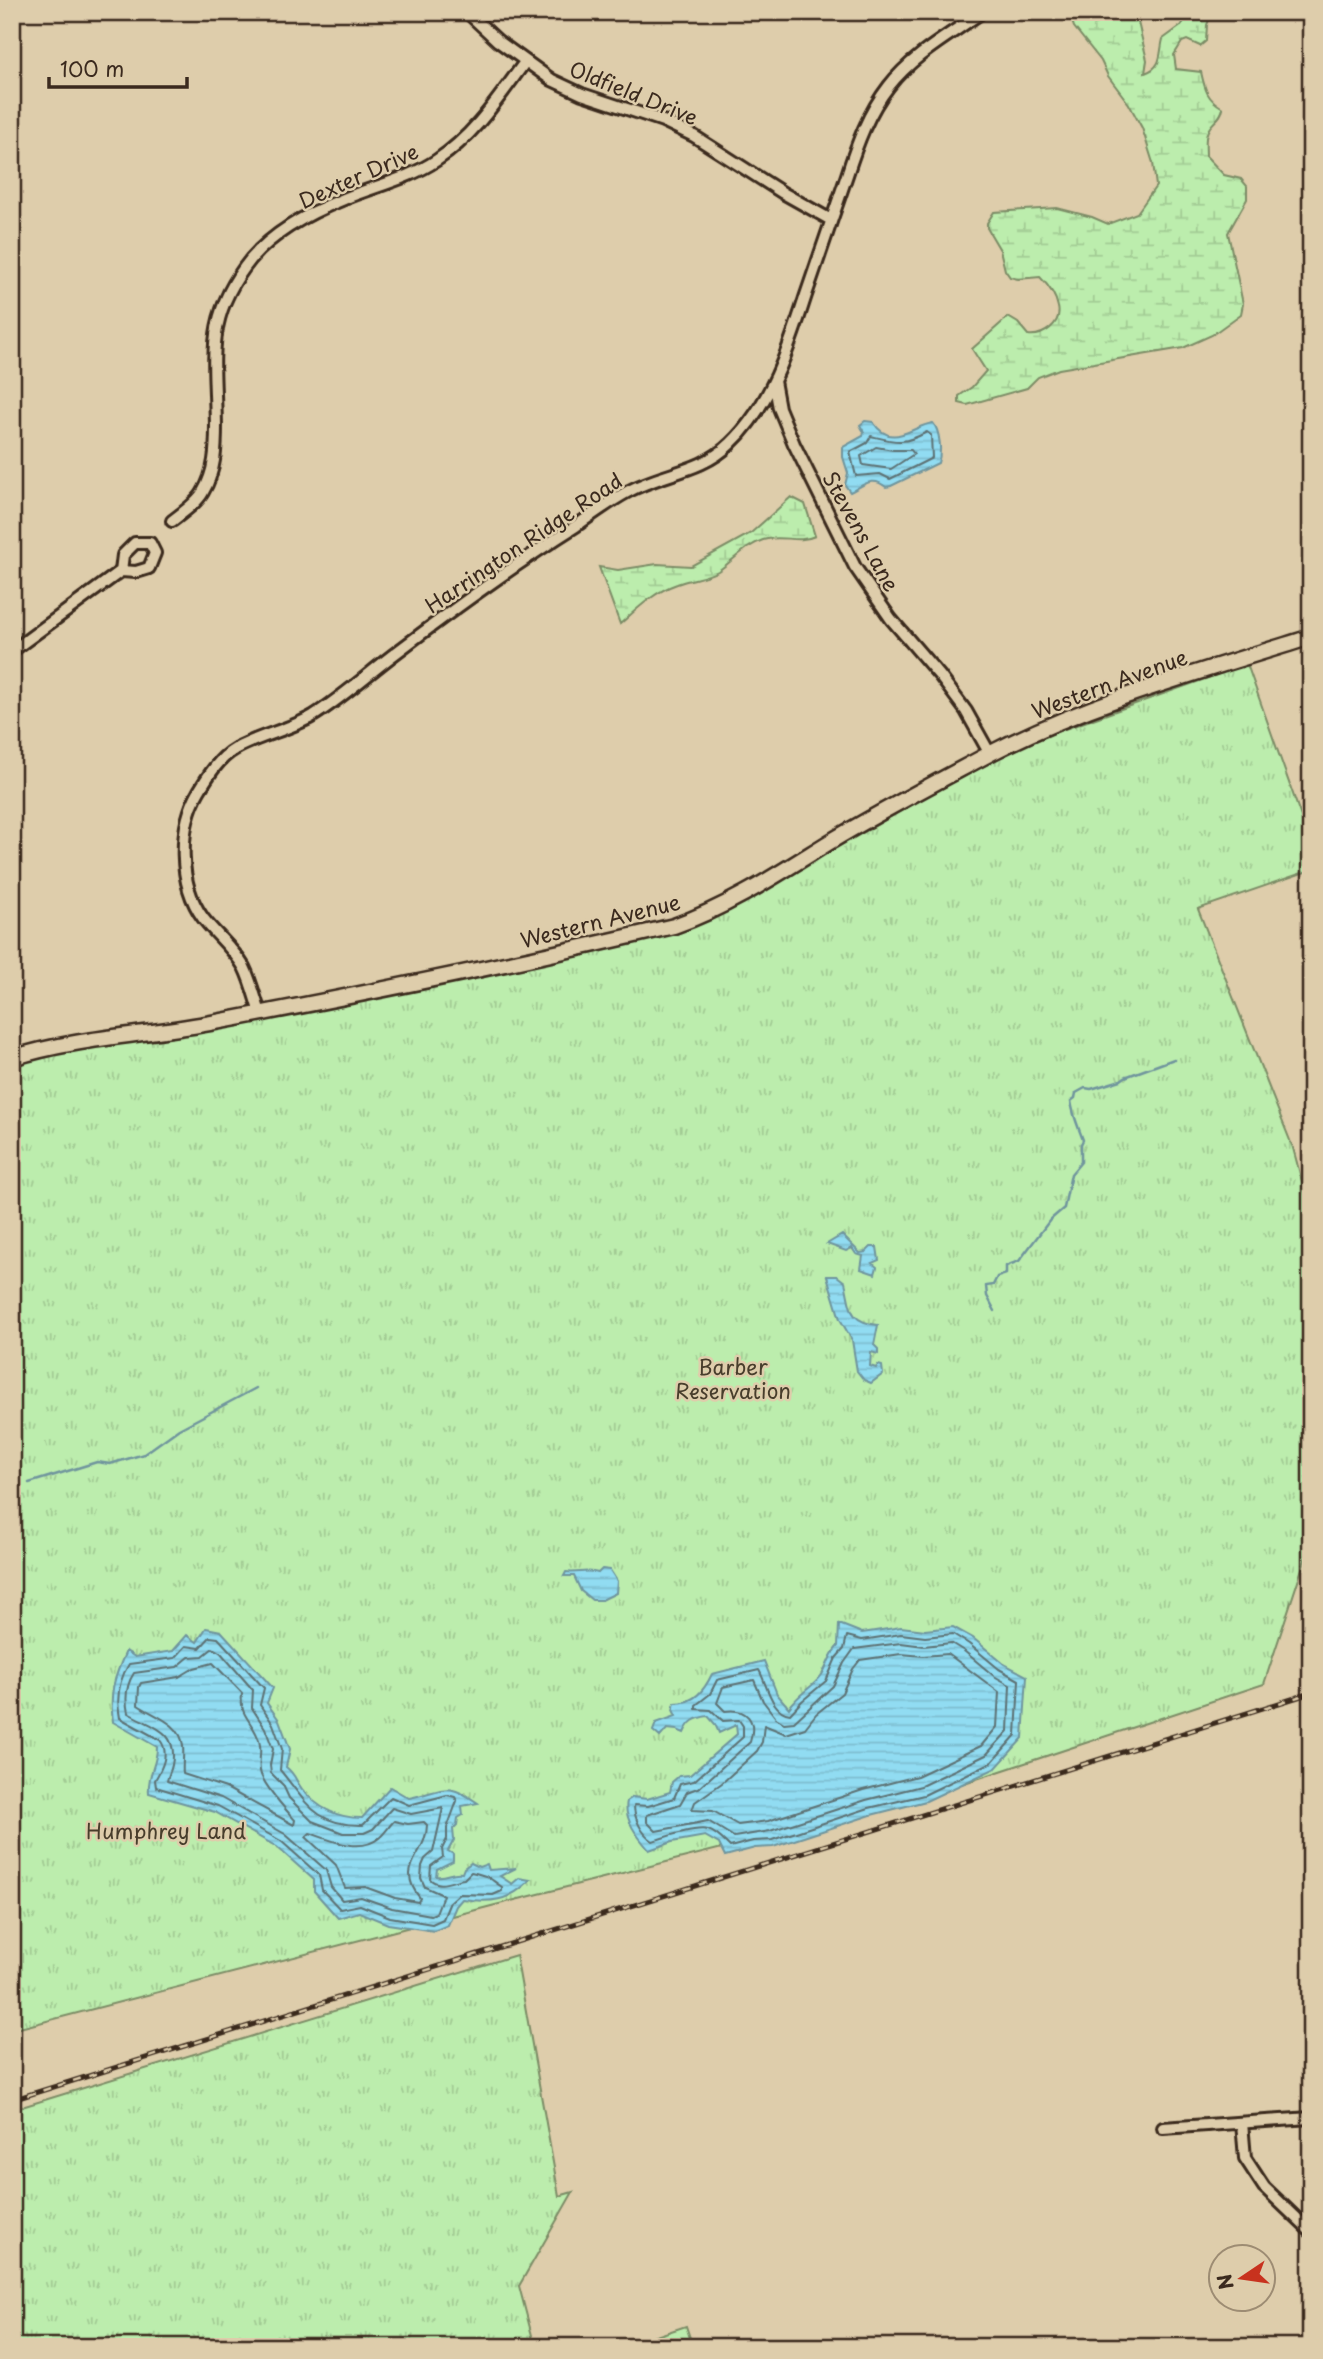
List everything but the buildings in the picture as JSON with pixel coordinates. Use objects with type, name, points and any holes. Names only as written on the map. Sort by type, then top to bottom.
[{"type":"street","name":"Oldfield Drive","points":[[467,12],[498,41],[552,80],[582,94],[663,121],[694,136],[831,220]]},
{"type":"street","name":"Harrington Ridge Road","points":[[260,1013],[244,968],[234,952],[203,919],[194,903],[184,862],[183,840],[192,805],[222,758],[235,749],[309,718],[331,704],[463,603],[628,492],[713,458],[729,446],[760,408],[790,344],[862,132],[890,85],[926,51],[982,12]]},
{"type":"street","name":"Dexter Drive","points":[[172,521],[202,496],[212,475],[216,447],[214,362],[219,312],[231,288],[252,258],[289,226],[343,199],[387,184],[435,162],[470,134],[525,62]]},
{"type":"street","name":"Stevens Lane","points":[[774,381],[779,408],[794,444],[855,567],[891,619],[966,711],[990,754]]},
{"type":"street","points":[[12,650],[121,571]]},
{"type":"street","name":"Western Avenue","points":[[12,1058],[56,1046],[189,1027],[418,984],[674,926],[707,914],[753,889],[829,842],[990,754],[1083,711],[1311,637]]},
{"type":"street","points":[[1163,2128],[1311,2118]]},
{"type":"street","points":[[1242,2123],[1245,2158],[1264,2187],[1311,2232]]},
{"type":"green space","points":[[1069,12],[1088,12],[1089,21],[1095,24],[1120,12],[1141,12],[1137,18],[1147,60],[1145,73],[1158,64],[1163,39],[1182,25],[1187,12],[1212,12],[1207,25],[1206,41],[1200,46],[1187,40],[1182,42],[1174,55],[1176,69],[1201,72],[1208,93],[1213,101],[1223,108],[1207,134],[1206,156],[1224,175],[1241,179],[1247,186],[1247,199],[1228,233],[1243,304],[1241,314],[1212,335],[1183,348],[1059,369],[1038,377],[1027,388],[967,405],[959,403],[959,396],[972,387],[986,371],[972,349],[1008,317],[1018,323],[1028,335],[1045,332],[1057,319],[1054,295],[1040,277],[1018,279],[1010,277],[1005,270],[1000,250],[987,228],[994,212],[1057,208],[1108,224],[1137,213],[1156,186],[1153,163],[1142,128],[1101,61],[1074,27]]},
{"type":"green space","points":[[791,497],[805,504],[815,536],[763,540],[718,571],[661,591],[620,624],[599,567],[618,570],[657,564],[691,566],[751,533]]},
{"type":"green space","name":"Barber Reservation","points":[[1247,664],[1311,845],[1311,870],[1198,909],[1293,1148],[1311,1215],[1311,1541],[1264,1684],[910,1801],[12,2030],[12,1060],[674,926],[766,888],[938,790],[1034,740]]},
{"type":"green space","points":[[516,1955],[559,2196],[573,2192],[519,2286],[535,2347],[12,2347],[12,2110]]},
{"type":"green space","points":[[686,2326],[693,2347],[623,2347]]},
{"type":"water","points":[[865,421],[873,422],[880,430],[895,436],[933,423],[940,442],[938,463],[891,486],[872,482],[850,492],[845,485],[848,473],[843,447],[863,436],[860,425]]},
{"type":"water","points":[[842,1235],[860,1253],[877,1247],[879,1260],[872,1263],[877,1267],[875,1274],[861,1269],[863,1256],[856,1254],[852,1248],[846,1251],[827,1244]]},
{"type":"water","points":[[827,1276],[837,1276],[845,1282],[850,1305],[856,1316],[878,1325],[874,1345],[878,1354],[871,1352],[870,1366],[882,1366],[883,1374],[871,1383],[864,1380],[857,1371],[852,1340],[840,1319]]},
{"type":"water","points":[[602,1569],[610,1570],[617,1581],[616,1593],[602,1600],[592,1600],[581,1591],[574,1576],[564,1576],[566,1572],[598,1573]]},
{"type":"water","points":[[839,1624],[862,1633],[901,1627],[925,1630],[953,1627],[973,1638],[1004,1664],[1027,1676],[1023,1738],[996,1768],[926,1801],[871,1815],[773,1847],[755,1848],[725,1856],[719,1844],[705,1836],[672,1842],[649,1850],[629,1821],[627,1801],[633,1797],[647,1799],[670,1792],[672,1782],[679,1776],[690,1775],[737,1734],[736,1725],[719,1733],[708,1716],[693,1721],[684,1733],[667,1729],[660,1737],[653,1731],[656,1723],[676,1716],[673,1710],[675,1703],[688,1701],[698,1695],[712,1674],[764,1661],[777,1694],[789,1708],[823,1672],[838,1646]]},
{"type":"water","points":[[206,1628],[221,1631],[273,1688],[267,1703],[279,1720],[290,1749],[286,1767],[302,1789],[321,1807],[336,1814],[362,1818],[390,1787],[409,1798],[451,1789],[478,1803],[462,1806],[463,1815],[458,1818],[453,1829],[454,1840],[448,1851],[453,1854],[453,1861],[437,1869],[436,1876],[462,1873],[471,1863],[479,1867],[487,1864],[489,1870],[516,1868],[500,1876],[512,1884],[519,1878],[530,1880],[507,1897],[490,1901],[462,1899],[448,1925],[434,1931],[388,1924],[359,1912],[338,1918],[314,1891],[314,1880],[277,1847],[215,1812],[149,1793],[149,1780],[157,1747],[113,1722],[112,1693],[118,1669],[126,1651],[135,1657],[173,1651],[187,1635],[197,1642]]},
{"type":"waterway","points":[[995,1311],[987,1296],[986,1286],[993,1285],[997,1277],[1006,1274],[1006,1266],[1019,1261],[1050,1220],[1064,1208],[1071,1174],[1081,1162],[1083,1140],[1071,1101],[1076,1093],[1085,1088],[1091,1089],[1121,1080],[1174,1059]]},
{"type":"waterway","points":[[29,1483],[97,1462],[110,1464],[144,1454],[179,1429],[256,1388]]},
{"type":"railway","points":[[12,2100],[1311,1693]]},
{"type":"park label","name":"Humphrey Land","points":[[166,1830]]}]
